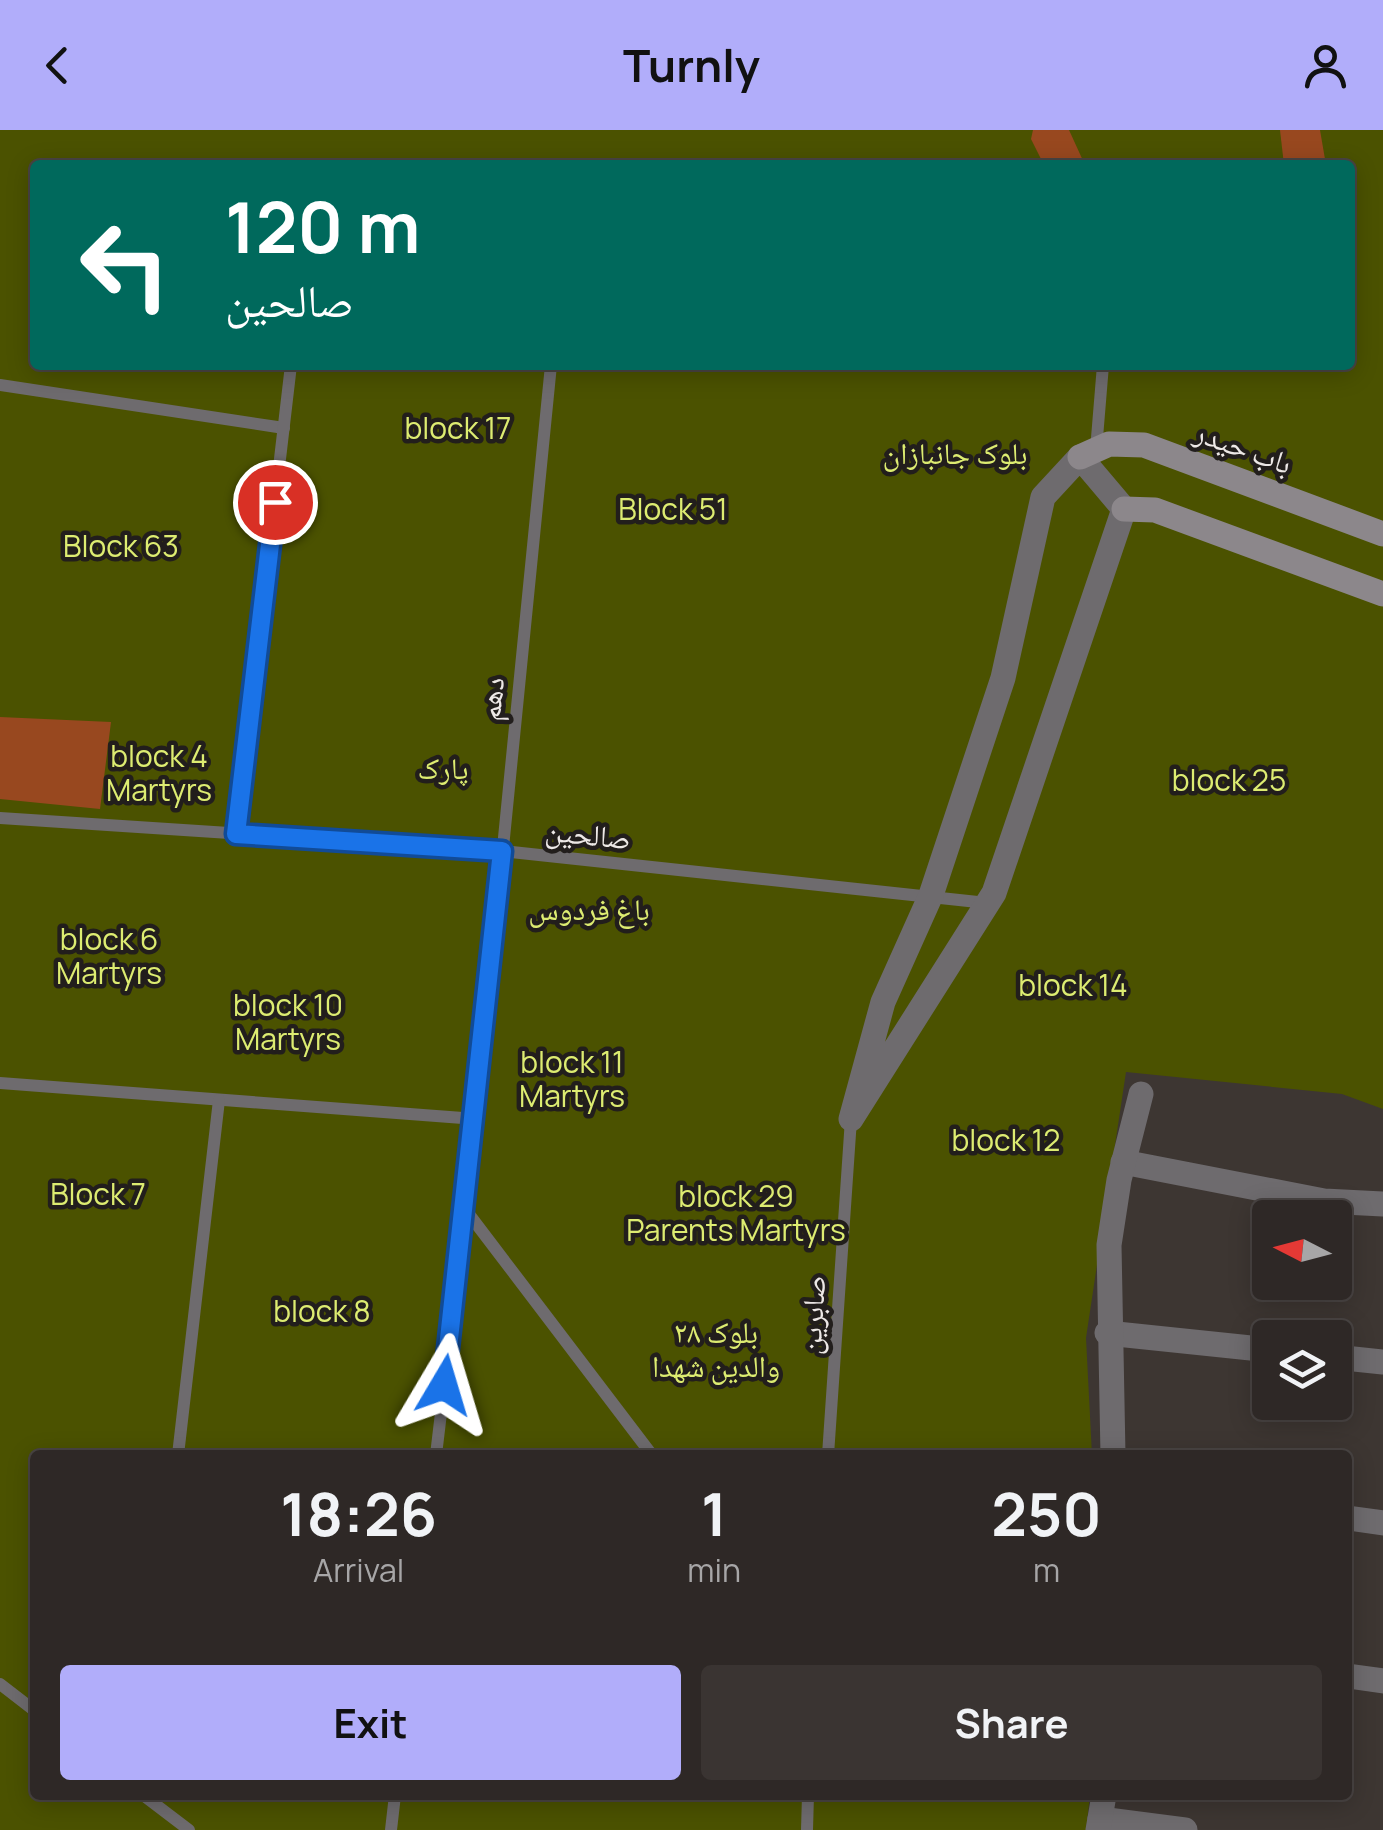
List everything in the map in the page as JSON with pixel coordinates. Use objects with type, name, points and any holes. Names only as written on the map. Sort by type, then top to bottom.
[{"type":"main road","name":"باب حیدر","points":[[1088,454],[1109,444],[1144,445],[1383,534]]},
{"type":"main road","points":[[1124,508],[1155,510],[1383,594]]},
{"type":"street","points":[[1088,454],[1124,508],[988,903],[850,1118],[883,1002],[932,895],[1003,678],[1043,497],[1088,454]]},
{"type":"street","points":[[1112,1450],[1109,1244],[1123,1162],[1141,1094]]},
{"type":"street","points":[[1123,1162],[1305,1198],[1383,1204]]},
{"type":"street","points":[[1108,1333],[1252,1348]]},
{"type":"street","points":[[1352,1359],[1383,1362]]},
{"type":"street","points":[[1352,1518],[1383,1522]]},
{"type":"street","points":[[1352,1677],[1383,1681]]},
{"type":"street","points":[[1101,1815],[1185,1830]]},
{"type":"lane","points":[[236,834],[290,370]]},
{"type":"lane","name":"دهم","points":[[437,1450],[476,1119],[550,370]]},
{"type":"lane","points":[[1088,454],[1102,370]]},
{"type":"lane","points":[[0,385],[284,428]]},
{"type":"lane","name":"صالحین","points":[[0,818],[502,851],[988,903]]},
{"type":"lane","points":[[0,1083],[476,1119]]},
{"type":"lane","points":[[179,1450],[219,1100]]},
{"type":"lane","name":"صابرین","points":[[828,1450],[850,1118]]},
{"type":"lane","points":[[465,1209],[648,1450]]},
{"type":"lane","points":[[0,1684],[30,1707]]},
{"type":"lane","points":[[150,1800],[188,1830]]},
{"type":"lane","points":[[391,1830],[394,1800]]},
{"type":"lane","points":[[807,1830],[808,1800]]},
{"type":"green space","name":"باغ فردوس","points":[[0,130],[1383,130],[1383,1109],[1342,1094],[1126,1072],[1086,1338],[1092,1450],[30,1450],[30,1800],[1089,1800],[1086,1830],[0,1830]]},
{"type":"building","points":[[1033,130],[1069,130],[1083,160],[1042,160],[1031,139]]},
{"type":"building","points":[[1280,130],[1320,130],[1325,160],[1283,160]]},
{"type":"building","points":[[0,717],[111,722],[100,809],[0,799]]},
{"type":"route","points":[[275,502],[236,834],[502,851],[476,1119],[444,1385]]},
{"type":"park label","name":"block 17","points":[[458,429]]},
{"type":"park label","name":"بلوک جانبازان","points":[[955,454]]},
{"type":"park label","name":"Block 51","points":[[673,510]]},
{"type":"park label","name":"Block 63","points":[[121,547]]},
{"type":"park label","name":"پارک","points":[[443,769]]},
{"type":"park label","name":"block 4 Martyrs","points":[[159,774]]},
{"type":"park label","name":"block 25","points":[[1229,781]]},
{"type":"park label","name":"block 6 Martyrs","points":[[109,957]]},
{"type":"park label","name":"block 14","points":[[1073,986]]},
{"type":"park label","name":"block 10 Martyrs","points":[[288,1023]]},
{"type":"park label","name":"block 11 Martyrs","points":[[572,1080]]},
{"type":"park label","name":"block 12","points":[[1006,1141]]},
{"type":"park label","name":"Block 7","points":[[98,1195]]},
{"type":"park label","name":"block 29 Parents Martyrs","points":[[736,1214]]},
{"type":"park label","name":"block 8","points":[[322,1312]]},
{"type":"park label","name":"بلوک ۲۸ والدین شهدا","points":[[716,1350]]}]
